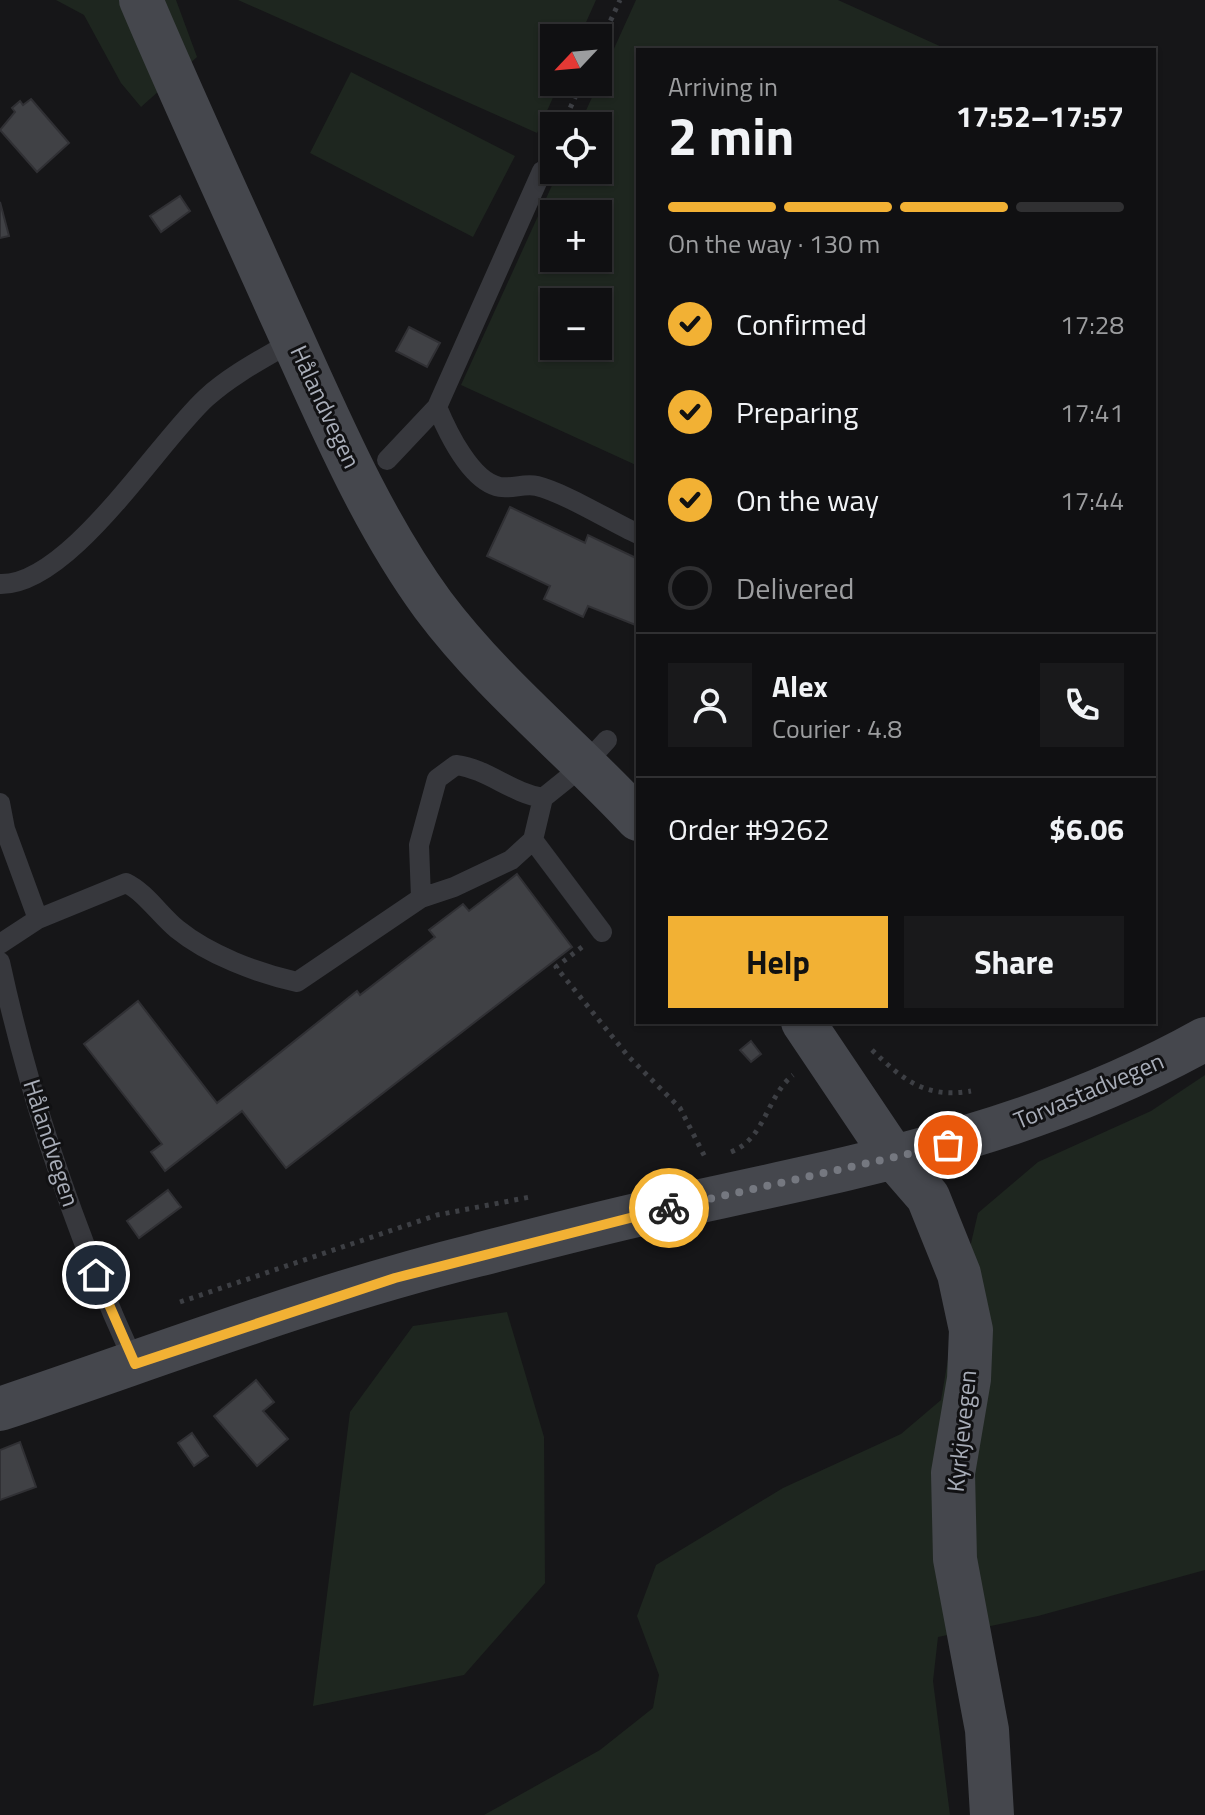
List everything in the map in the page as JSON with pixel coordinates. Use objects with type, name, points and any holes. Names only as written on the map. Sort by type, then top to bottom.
[{"type":"main road","name":"Hålandvegen","points":[[141,0],[293,341],[372,504],[408,568],[496,681],[596,753],[636,816]]},
{"type":"main road","points":[[813,1036],[895,1159]]},
{"type":"main road","name":"Torvastadvegen","points":[[0,1409],[309,1305],[472,1256],[649,1212],[895,1159],[1024,1121],[1205,1039]]},
{"type":"main road","name":"Kyrkjevegen","points":[[895,1159],[928,1197],[940,1220],[959,1274],[971,1330],[969,1379],[953,1473],[955,1559],[987,1730],[992,1815]]},
{"type":"lane","name":"Hålandvegen","points":[[387,460],[437,407],[540,175]]},
{"type":"lane","points":[[0,584],[26,580],[94,528],[206,398],[293,341]]},
{"type":"lane","points":[[437,407],[448,433],[466,460],[488,482],[501,487],[538,486],[636,533]]},
{"type":"lane","points":[[0,944],[38,919],[126,883],[185,935],[265,975],[297,982],[421,898],[454,887],[511,860],[533,840],[543,798],[596,753]]},
{"type":"lane","points":[[421,898],[419,845],[437,779],[456,765],[475,767],[505,785],[543,798]]},
{"type":"lane","points":[[0,803],[5,829],[38,919]]},
{"type":"lane","points":[[533,840],[602,932]]},
{"type":"lane","name":"Hålandvegen","points":[[0,962],[14,1028],[58,1175],[106,1300],[135,1364]]},
{"type":"path","points":[[609,24],[620,0]]},
{"type":"path","points":[[602,932],[556,967],[628,1056],[680,1108],[706,1159]]},
{"type":"path","points":[[692,1162],[736,1150],[750,1141],[813,1036],[859,1037],[901,1078],[922,1090],[945,1094],[979,1089]]},
{"type":"path","points":[[177,1303],[437,1215],[540,1195]]},
{"type":"shaded area","points":[[56,0],[176,0],[197,57],[141,107],[121,83],[84,15]]},
{"type":"shaded area","points":[[238,0],[596,0],[585,24],[540,24],[540,96],[554,96],[546,112],[540,112],[537,133]]},
{"type":"shaded area","points":[[636,0],[838,0],[944,48],[636,48],[636,465],[461,385],[540,212],[540,272],[612,272],[612,200],[545,200],[553,184],[612,184],[612,112],[585,112],[593,96],[612,96],[612,53]]},
{"type":"shaded area","points":[[351,72],[515,156],[473,237],[310,153]]},
{"type":"shaded area","points":[[1205,1075],[1205,1570],[1038,1616],[938,1637],[933,1681],[950,1815],[484,1815],[600,1750],[653,1708],[659,1675],[637,1616],[656,1565],[783,1488],[901,1434],[941,1400],[959,1295],[978,1213],[1038,1162],[1151,1111]]},
{"type":"shaded area","points":[[507,1312],[544,1437],[545,1583],[464,1675],[313,1706],[350,1412],[413,1326]]},
{"type":"building","points":[[31,99],[69,143],[37,172],[0,130],[15,112],[12,108],[20,101],[23,105]]},
{"type":"building","points":[[180,196],[190,211],[161,232],[150,216]]},
{"type":"building","points":[[0,202],[9,236],[0,238]]},
{"type":"building","points":[[409,327],[440,343],[427,367],[396,351]]},
{"type":"building","points":[[510,507],[585,543],[588,535],[636,558],[636,625],[588,606],[583,617],[544,599],[550,586],[487,556]]},
{"type":"building","points":[[517,874],[572,947],[286,1168],[242,1111],[165,1171],[151,1152],[162,1144],[84,1044],[138,1001],[217,1103],[357,991],[360,995],[435,937],[429,930],[463,904],[469,911]]},
{"type":"building","points":[[751,1041],[761,1054],[751,1062],[740,1050]]},
{"type":"building","points":[[168,1190],[181,1207],[139,1238],[127,1221]]},
{"type":"building","points":[[256,1380],[274,1402],[263,1411],[288,1439],[257,1466],[214,1416]]},
{"type":"building","points":[[192,1433],[208,1456],[194,1466],[178,1443]]},
{"type":"building","points":[[20,1442],[36,1487],[0,1500],[0,1450]]},
{"type":"way so far","points":[[669,1208],[948,1145]]},
{"type":"route","points":[[96,1275],[135,1364],[395,1278],[669,1208]]}]
